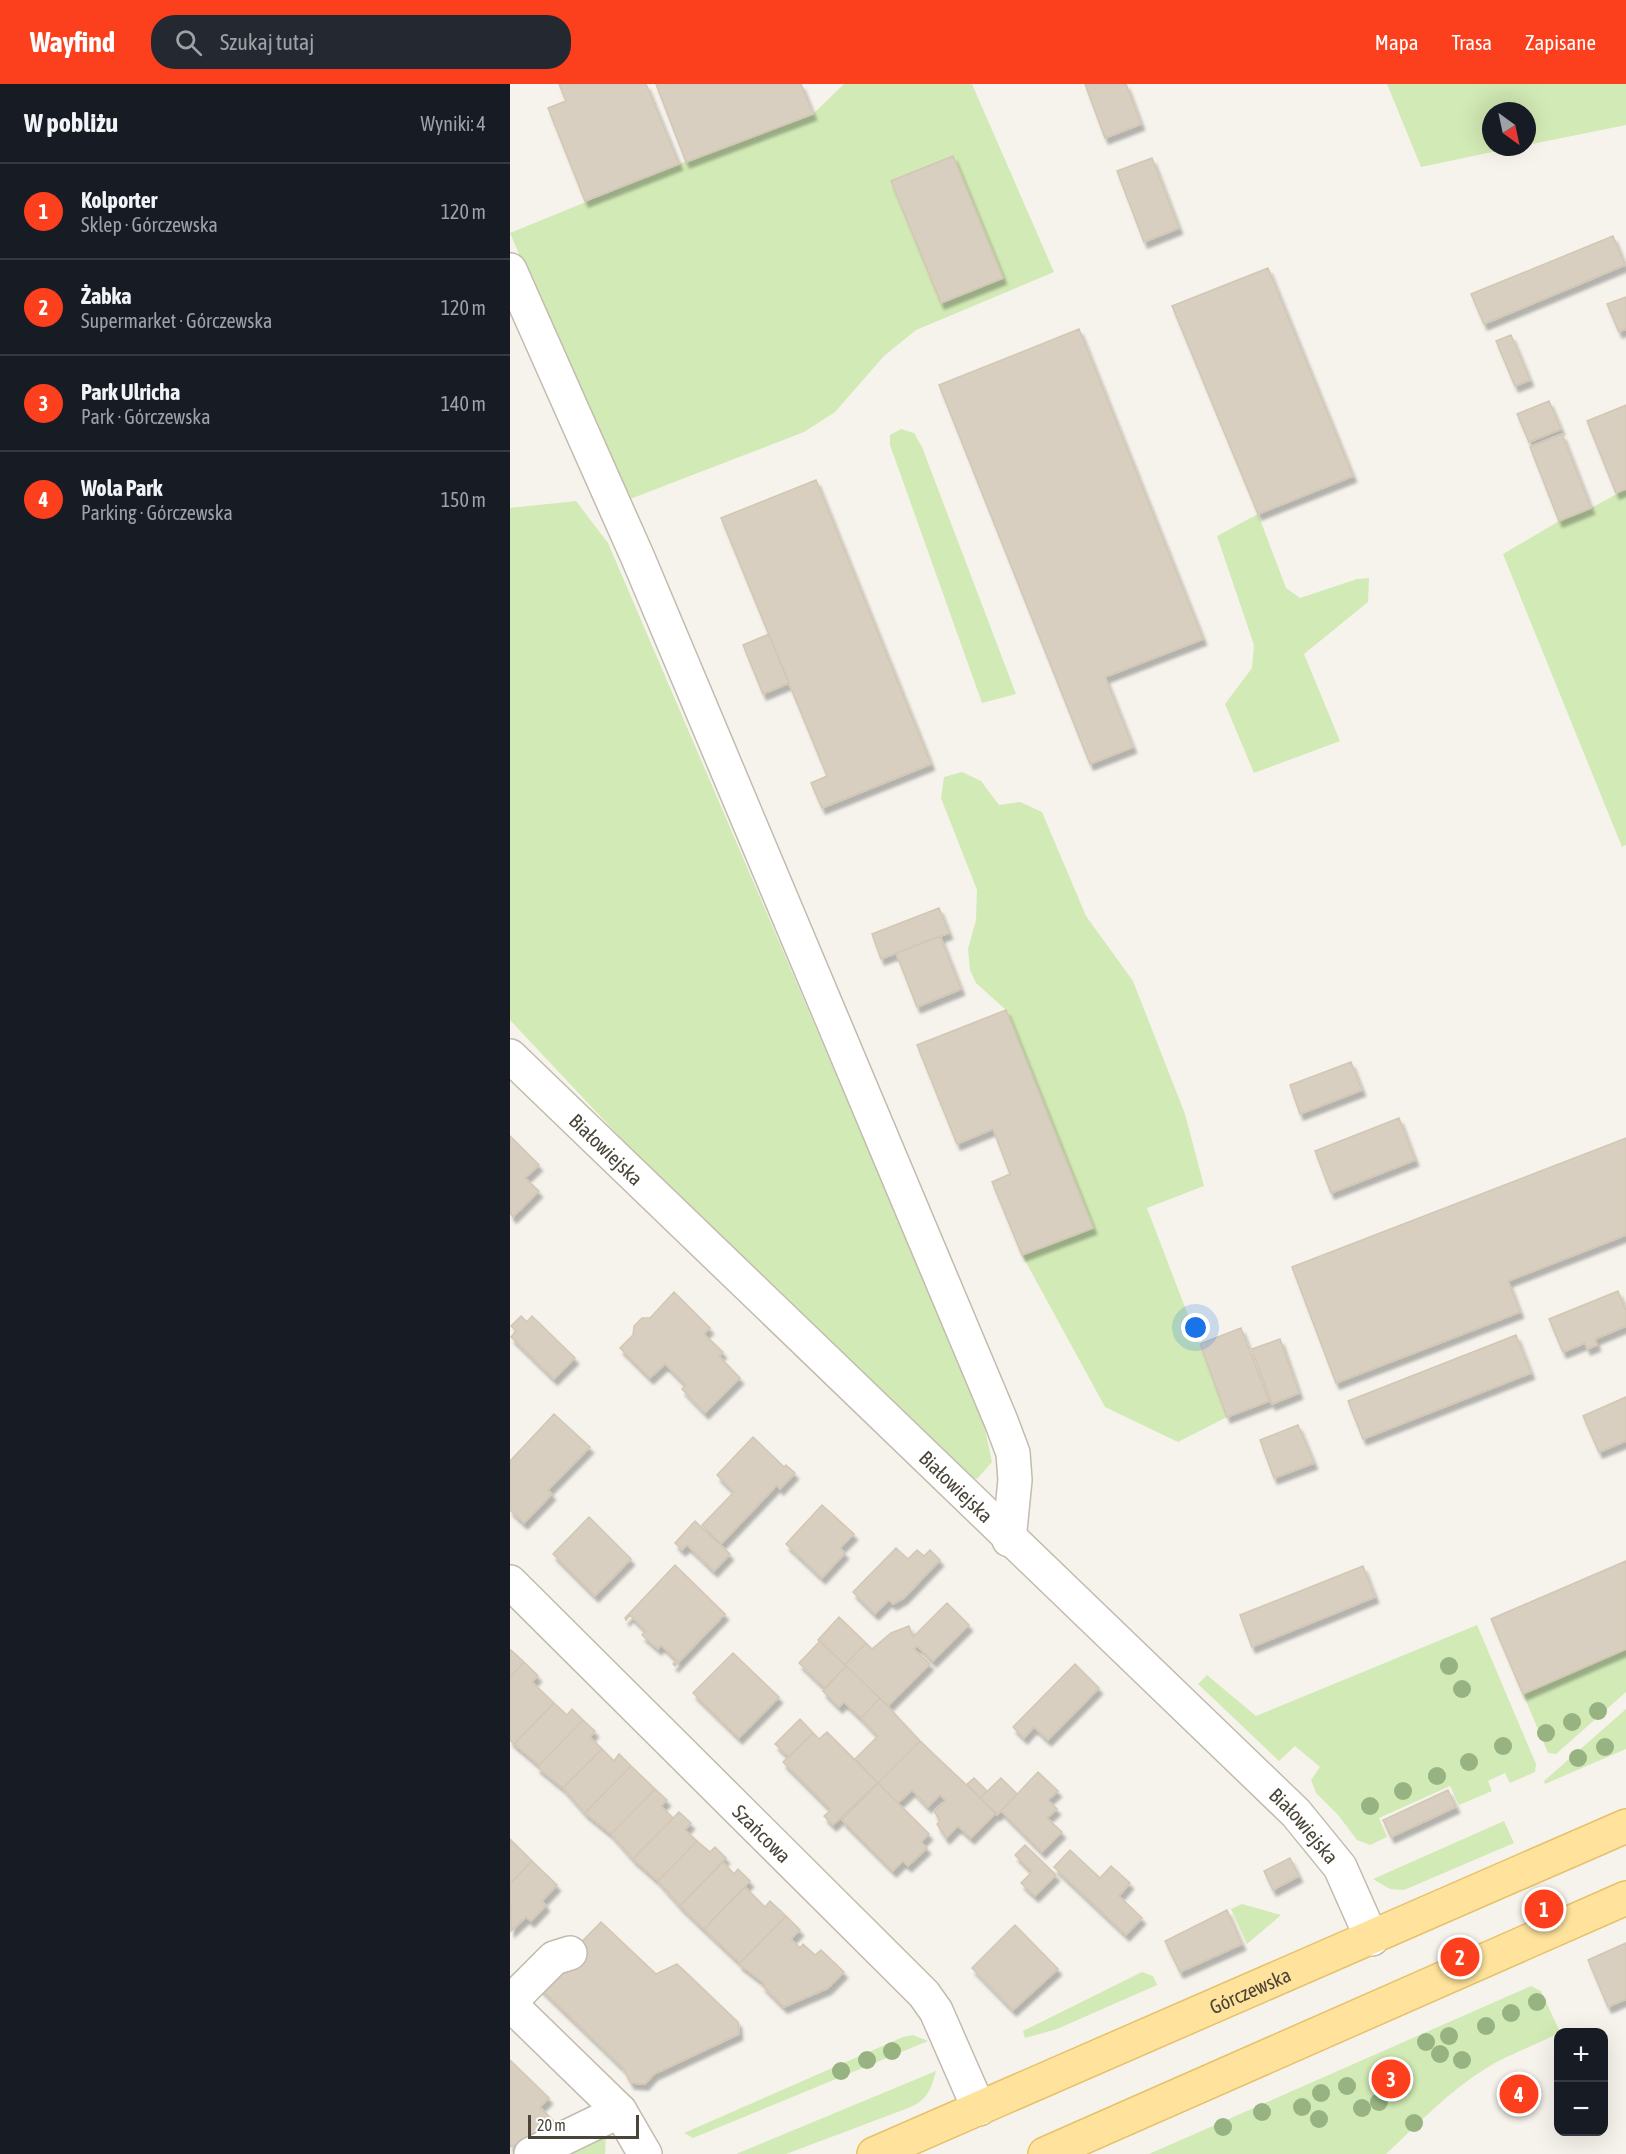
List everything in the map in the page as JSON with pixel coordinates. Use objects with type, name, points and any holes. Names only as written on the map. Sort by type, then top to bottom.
[{"type":"main road","name":"Górczewska","points":[[874,2154],[1372,1939],[1626,1826]]},
{"type":"main road","points":[[1045,2154],[1626,1898]]},
{"type":"street","points":[[510,270],[634,548],[1001,1421],[1013,1453],[1015,1480],[1009,1540]]},
{"type":"street","name":"Białowiejska","points":[[510,1056],[1009,1540],[1296,1813],[1340,1867],[1372,1939]]},
{"type":"street","name":"Szańcowa","points":[[510,1582],[924,1994],[936,2011],[978,2109]]},
{"type":"street","points":[[570,1953],[562,1953],[550,1961],[510,2003],[620,2111],[645,2154]]},
{"type":"street","points":[[531,2154],[620,2111]]},
{"type":"green space","points":[[844,84],[972,84],[1054,272],[916,330],[884,356],[835,412],[804,432],[625,501],[510,233],[679,164],[813,114]]},
{"type":"green space","points":[[1387,84],[1626,84],[1626,125],[1536,143],[1536,102],[1482,102],[1482,154],[1421,167]]},
{"type":"green space","points":[[901,429],[914,433],[922,447],[1016,694],[982,703],[890,445],[890,435]]},
{"type":"green space","points":[[1626,489],[1626,845],[1622,847],[1503,554],[1559,521],[1591,508]]},
{"type":"green space","points":[[576,501],[608,543],[982,1415],[992,1462],[977,1479],[959,1473],[677,1198],[510,1020],[510,508]]},
{"type":"green space","points":[[1258,514],[1286,588],[1300,598],[1357,579],[1369,578],[1368,602],[1304,654],[1340,741],[1254,773],[1225,704],[1252,668],[1254,645],[1217,536]]},
{"type":"green space","points":[[962,772],[981,781],[999,805],[1020,802],[1042,812],[1086,916],[1133,981],[1185,1114],[1204,1186],[1147,1208],[1227,1417],[1178,1442],[1105,1407],[1022,1255],[1093,1228],[1006,1010],[976,983],[970,970],[968,949],[976,920],[977,890],[941,798],[944,777]]},
{"type":"green space","points":[[1477,1625],[1536,1764],[1535,1772],[1510,1783],[1505,1773],[1488,1781],[1492,1791],[1459,1805],[1450,1786],[1379,1818],[1387,1837],[1370,1845],[1357,1840],[1338,1815],[1316,1793],[1311,1780],[1320,1767],[1295,1746],[1279,1761],[1198,1684],[1207,1675],[1256,1716]]},
{"type":"green space","points":[[1626,1649],[1626,1692],[1556,1754],[1548,1753],[1523,1694]]},
{"type":"green space","points":[[1626,1709],[1626,1749],[1545,1784],[1544,1781]]},
{"type":"green space","points":[[1504,1821],[1514,1843],[1404,1890],[1390,1889],[1373,1879]]},
{"type":"green space","points":[[1242,1904],[1281,1915],[1247,1944],[1231,1909]]},
{"type":"green space","points":[[1142,1972],[1153,1976],[1157,1985],[1057,2029],[1025,2038],[1023,2031]]},
{"type":"green space","points":[[1531,1986],[1541,1991],[1558,2028],[1554,2028],[1554,2035],[1471,2078],[1386,2154],[1149,2154]]},
{"type":"green space","points":[[913,2035],[928,2041],[693,2138],[684,2133],[903,2037]]},
{"type":"green space","points":[[936,2071],[928,2093],[911,2107],[786,2154],[736,2154]]},
{"type":"green space","points":[[606,2137],[605,2154],[567,2154]]},
{"type":"building","points":[[559,84],[646,84],[679,164],[585,201],[548,108],[566,101]]},
{"type":"building","points":[[656,84],[801,84],[813,114],[686,162]]},
{"type":"building","points":[[1085,84],[1126,84],[1141,124],[1105,138]]},
{"type":"building","points":[[953,156],[1003,278],[941,303],[891,181]]},
{"type":"building","points":[[1152,158],[1179,228],[1144,242],[1117,171]]},
{"type":"building","points":[[1613,236],[1625,265],[1484,324],[1471,294]]},
{"type":"building","points":[[1268,268],[1353,476],[1258,514],[1172,306]]},
{"type":"building","points":[[1626,297],[1626,329],[1619,332],[1607,304]]},
{"type":"building","points":[[1079,329],[1203,639],[1105,677],[1133,747],[1090,764],[939,385]]},
{"type":"building","points":[[1511,335],[1530,380],[1515,386],[1496,341]]},
{"type":"building","points":[[1549,401],[1561,429],[1529,442],[1517,414]]},
{"type":"building","points":[[1626,405],[1626,489],[1616,493],[1587,421]]},
{"type":"building","points":[[1562,434],[1591,508],[1559,521],[1530,447]]},
{"type":"building","points":[[816,480],[931,764],[822,808],[811,783],[827,776],[721,518]]},
{"type":"building","points":[[769,634],[789,683],[763,694],[743,645]]},
{"type":"building","points":[[939,908],[949,933],[881,959],[872,934]]},
{"type":"building","points":[[940,936],[961,989],[917,1007],[896,953]]},
{"type":"building","points":[[1006,1010],[1093,1228],[1022,1255],[992,1182],[1010,1174],[993,1129],[957,1144],[917,1045]]},
{"type":"building","points":[[1351,1062],[1362,1090],[1300,1114],[1290,1085]]},
{"type":"building","points":[[1399,1118],[1415,1160],[1331,1193],[1315,1151]]},
{"type":"building","points":[[510,1136],[539,1165],[525,1178],[539,1191],[513,1217],[510,1213]]},
{"type":"building","points":[[1626,1138],[1626,1235],[1508,1281],[1520,1312],[1336,1383],[1292,1267]]},
{"type":"building","points":[[1618,1291],[1626,1311],[1626,1326],[1595,1339],[1597,1345],[1587,1349],[1585,1343],[1563,1352],[1549,1319]]},
{"type":"building","points":[[674,1292],[710,1328],[704,1334],[723,1352],[719,1356],[740,1378],[705,1413],[682,1389],[686,1385],[665,1364],[650,1378],[620,1348],[633,1335],[634,1326],[642,1318],[650,1318]]},
{"type":"building","points":[[521,1316],[527,1322],[532,1316],[575,1358],[554,1379],[511,1337],[516,1331],[511,1326]]},
{"type":"building","points":[[1241,1328],[1269,1401],[1227,1417],[1200,1344]]},
{"type":"building","points":[[1516,1335],[1531,1373],[1363,1439],[1348,1401]]},
{"type":"building","points":[[1280,1339],[1299,1393],[1272,1404],[1252,1349]]},
{"type":"building","points":[[1626,1397],[1626,1441],[1599,1452],[1583,1416]]},
{"type":"building","points":[[554,1414],[590,1447],[548,1490],[552,1494],[524,1523],[510,1510],[510,1461]]},
{"type":"building","points":[[1298,1425],[1314,1463],[1274,1478],[1260,1440]]},
{"type":"building","points":[[753,1437],[784,1467],[786,1465],[795,1473],[780,1489],[777,1485],[721,1544],[702,1525],[734,1492],[717,1475]]},
{"type":"building","points":[[822,1505],[854,1534],[840,1548],[845,1553],[822,1578],[786,1544]]},
{"type":"building","points":[[589,1517],[631,1559],[595,1596],[553,1554]]},
{"type":"building","points":[[695,1521],[730,1554],[714,1571],[687,1545],[682,1550],[675,1543]]},
{"type":"building","points":[[896,1548],[908,1559],[917,1550],[924,1556],[930,1550],[940,1560],[904,1598],[893,1604],[889,1600],[875,1614],[853,1592]]},
{"type":"building","points":[[1626,1561],[1626,1649],[1523,1694],[1491,1619]]},
{"type":"building","points":[[675,1565],[725,1614],[675,1666],[673,1664],[677,1660],[661,1645],[658,1649],[642,1635],[646,1631],[630,1615],[626,1620],[625,1618]]},
{"type":"building","points":[[1363,1566],[1375,1597],[1252,1647],[1240,1615]]},
{"type":"building","points":[[947,1603],[969,1625],[933,1661],[917,1646],[914,1649],[930,1664],[888,1706],[845,1665],[866,1643],[872,1649],[891,1633],[909,1626],[913,1637]]},
{"type":"building","points":[[839,1617],[866,1643],[845,1665],[818,1640]]},
{"type":"building","points":[[820,1641],[846,1666],[825,1688],[799,1663]]},
{"type":"building","points":[[510,1651],[524,1662],[510,1677]]},
{"type":"building","points":[[733,1653],[779,1697],[739,1738],[693,1693]]},
{"type":"building","points":[[524,1662],[538,1676],[532,1682],[554,1703],[514,1744],[510,1740],[510,1677]]},
{"type":"building","points":[[1075,1664],[1099,1688],[1048,1740],[1034,1727],[1024,1738],[1013,1727]]},
{"type":"building","points":[[846,1666],[880,1698],[861,1718],[844,1702],[839,1707],[823,1691]]},
{"type":"building","points":[[880,1698],[920,1741],[878,1783],[855,1759],[878,1736],[861,1718]]},
{"type":"building","points":[[554,1703],[567,1715],[572,1709],[583,1720],[539,1765],[514,1744]]},
{"type":"building","points":[[800,1719],[813,1733],[789,1757],[775,1744]]},
{"type":"building","points":[[583,1720],[595,1731],[590,1737],[602,1749],[563,1788],[537,1767]]},
{"type":"building","points":[[827,1732],[878,1783],[833,1825],[824,1816],[831,1810],[783,1762],[813,1733],[819,1739]]},
{"type":"building","points":[[920,1741],[996,1813],[971,1838],[958,1826],[946,1838],[937,1824],[940,1821],[934,1811],[946,1801],[940,1795],[928,1807],[912,1790],[898,1803],[878,1783]]},
{"type":"building","points":[[602,1749],[614,1761],[619,1754],[631,1766],[585,1813],[563,1788]]},
{"type":"building","points":[[631,1766],[655,1789],[611,1834],[585,1813]]},
{"type":"building","points":[[1038,1772],[1058,1791],[1048,1800],[1057,1809],[1047,1818],[1062,1832],[1042,1852],[1001,1811]]},
{"type":"building","points":[[974,1778],[987,1791],[980,1798],[967,1784]]},
{"type":"building","points":[[1001,1778],[1017,1794],[997,1815],[980,1798]]},
{"type":"building","points":[[878,1783],[929,1834],[921,1842],[927,1848],[908,1866],[903,1861],[893,1871],[842,1820]]},
{"type":"building","points":[[655,1789],[667,1800],[661,1806],[673,1818],[633,1859],[611,1834]]},
{"type":"building","points":[[1448,1790],[1456,1807],[1391,1837],[1383,1820]]},
{"type":"building","points":[[679,1812],[691,1823],[685,1830],[697,1841],[658,1881],[633,1859]]},
{"type":"building","points":[[510,1839],[532,1861],[510,1884]]},
{"type":"building","points":[[697,1841],[710,1852],[715,1847],[726,1858],[680,1906],[658,1881]]},
{"type":"building","points":[[1025,1845],[1056,1875],[1035,1896],[1021,1883],[1032,1872],[1015,1855]]},
{"type":"building","points":[[1070,1850],[1100,1878],[1111,1866],[1130,1883],[1119,1896],[1142,1918],[1126,1935],[1054,1867]]},
{"type":"building","points":[[1290,1858],[1299,1876],[1273,1890],[1264,1871]]},
{"type":"building","points":[[532,1861],[557,1885],[542,1901],[546,1905],[531,1921],[526,1917],[511,1931],[510,1884]]},
{"type":"building","points":[[723,1862],[734,1874],[738,1869],[750,1881],[704,1929],[680,1906]]},
{"type":"building","points":[[745,1887],[765,1907],[770,1901],[786,1916],[740,1963],[704,1929]]},
{"type":"building","points":[[1227,1910],[1242,1944],[1180,1972],[1165,1941]]},
{"type":"building","points":[[786,1916],[800,1930],[791,1939],[800,1948],[803,1944],[815,1955],[821,1950],[844,1972],[828,1988],[784,2007],[762,1985],[765,1984],[739,1964]]},
{"type":"building","points":[[601,1922],[656,1974],[677,1964],[738,2022],[739,2034],[654,2074],[645,2084],[631,2083],[623,2068],[538,1986]]},
{"type":"building","points":[[1015,1925],[1058,1969],[1013,2010],[972,1968]]},
{"type":"building","points":[[1626,1943],[1626,1999],[1608,2007],[1588,1960]]},
{"type":"building","points":[[510,2060],[549,2098],[540,2107],[558,2126],[510,2147]]},
{"type":"place","name":"Kolporter","points":[[1544,1909]]},
{"type":"place","name":"Żabka","points":[[1460,1957]]},
{"type":"place","name":"Park Ulricha","points":[[1391,2079]]},
{"type":"place","name":"Wola Park","points":[[1519,2094]]}]
